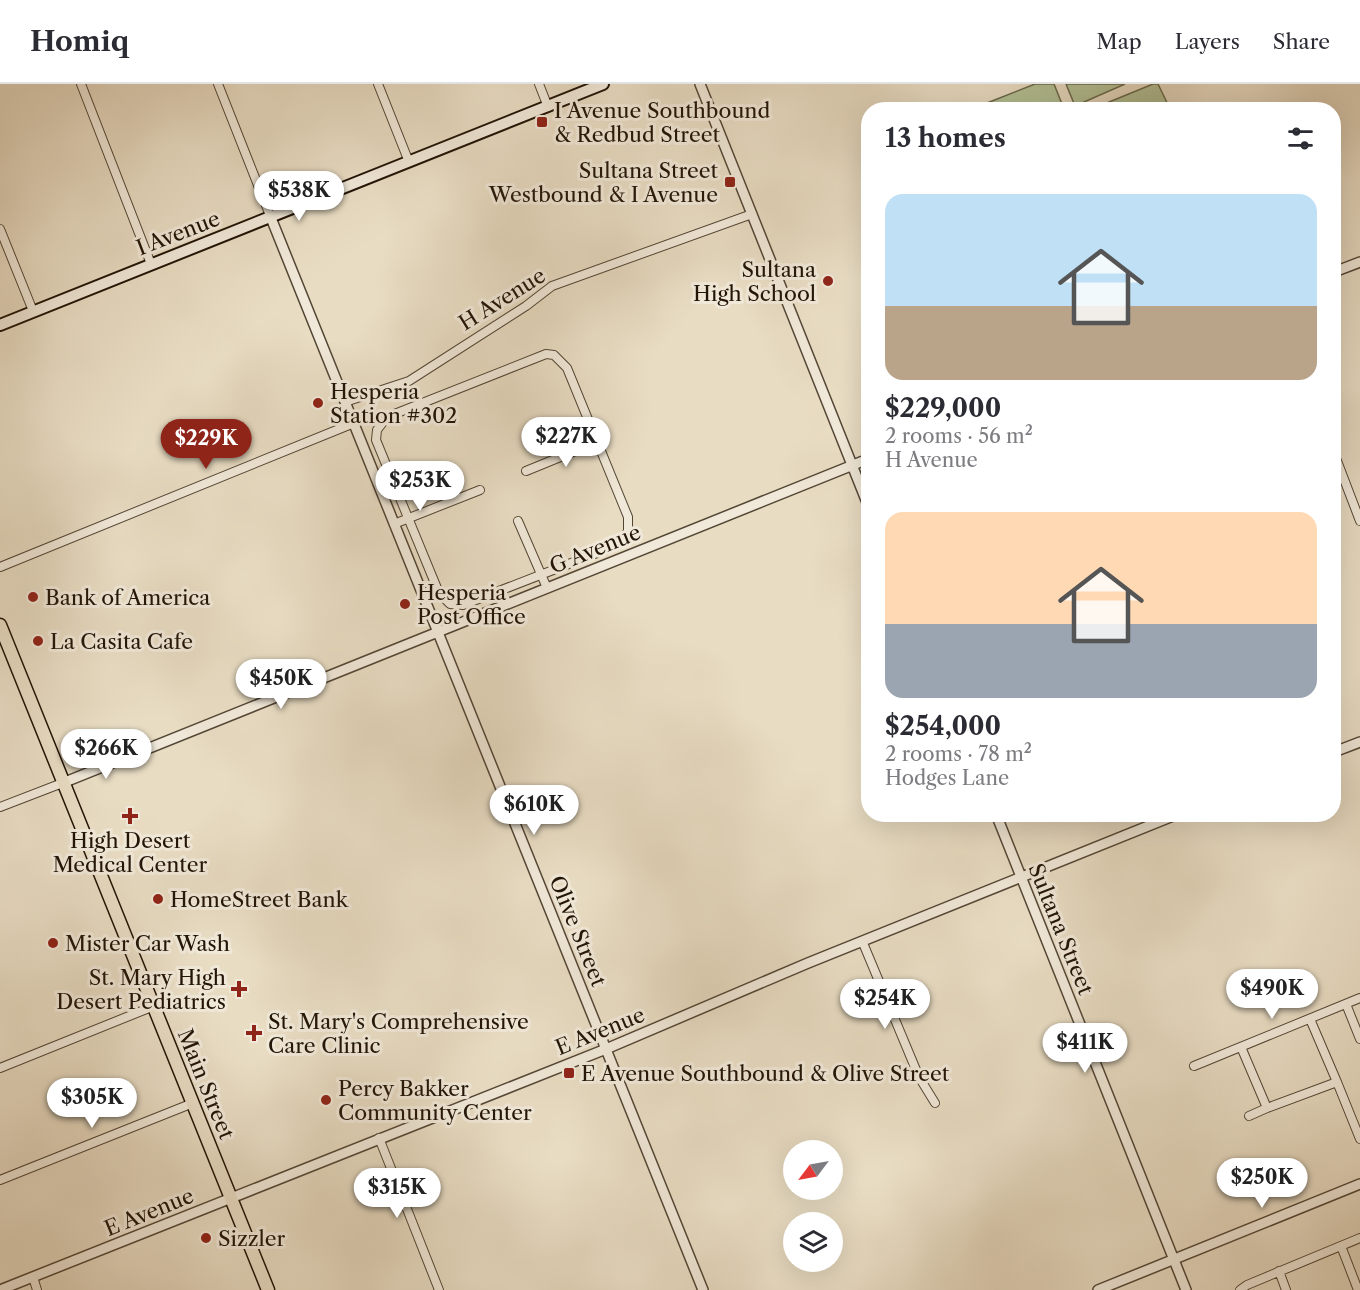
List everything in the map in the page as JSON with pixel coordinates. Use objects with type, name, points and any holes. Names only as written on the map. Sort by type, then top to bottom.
[{"type":"main road","name":"I Avenue","points":[[0,326],[603,84]]},
{"type":"main road","name":"Main Street","points":[[0,625],[268,1290]]},
{"type":"street","points":[[81,84],[151,264]]},
{"type":"street","name":"Olive Street","points":[[218,84],[703,1290]]},
{"type":"street","points":[[378,84],[409,162]]},
{"type":"street","points":[[539,84],[548,107]]},
{"type":"street","points":[[700,84],[861,488]]},
{"type":"street","name":"H Avenue","points":[[345,402],[409,381],[526,306],[552,286],[752,214]]},
{"type":"street","points":[[0,229],[33,311]]},
{"type":"street","points":[[1341,269],[1360,261]]},
{"type":"street","points":[[546,354],[554,355],[567,368],[628,517],[628,531],[620,544],[463,605],[450,604],[439,593],[409,518],[376,440],[377,430],[387,417],[546,354]]},
{"type":"street","points":[[0,567],[354,423]]},
{"type":"street","points":[[525,471],[597,442]]},
{"type":"street","name":"G Avenue","points":[[0,807],[861,462]]},
{"type":"street","points":[[1341,471],[1360,521]]},
{"type":"street","points":[[394,524],[480,490]]},
{"type":"street","points":[[518,521],[547,588]]},
{"type":"street","points":[[1341,749],[1360,742]]},
{"type":"street","name":"Sultana Street","points":[[999,822],[1186,1290]]},
{"type":"street","name":"E Avenue","points":[[0,1290],[606,1049],[808,963],[863,943],[1158,822]]},
{"type":"street","points":[[863,943],[919,1077],[935,1103]]},
{"type":"street","points":[[1194,1066],[1360,998]]},
{"type":"street","points":[[1346,1004],[1360,1039]]},
{"type":"street","points":[[0,1068],[154,1006]]},
{"type":"street","points":[[1310,1019],[1359,1135]]},
{"type":"street","points":[[1241,1047],[1267,1108]]},
{"type":"street","points":[[1249,1116],[1337,1083]]},
{"type":"street","points":[[0,1180],[193,1102]]},
{"type":"street","points":[[379,1138],[439,1290]]},
{"type":"street","points":[[1098,1290],[1360,1184]]},
{"type":"street","points":[[1240,1290],[1279,1271],[1360,1238]]},
{"type":"street","points":[[1341,1246],[1358,1290]]},
{"type":"street","points":[[1279,1271],[1286,1290]]},
{"type":"street","points":[[33,1277],[37,1290]]},
{"type":"green space","points":[[1035,84],[1054,84],[1061,102],[990,102]]},
{"type":"green space","points":[[1066,84],[1125,84],[1084,102],[1073,102]]},
{"type":"green space","points":[[1158,84],[1167,102],[1109,102]]},
{"type":"place","name":"I Avenue Southbound & Redbud Street","points":[[542,122]]},
{"type":"place","name":"Sultana Street Westbound & I Avenue","points":[[730,182]]},
{"type":"place","name":"Sultana High School","points":[[828,281]]},
{"type":"place","name":"Hesperia Station #302","points":[[318,403]]},
{"type":"place","name":"Bank of America","points":[[33,597]]},
{"type":"place","name":"Hesperia Post Office","points":[[405,604]]},
{"type":"place","name":"La Casita Cafe","points":[[38,641]]},
{"type":"place","name":"High Desert Medical Center","points":[[130,816]]},
{"type":"place","name":"HomeStreet Bank","points":[[158,899]]},
{"type":"place","name":"Mister Car Wash","points":[[53,943]]},
{"type":"place","name":"St. Mary High Desert Pediatrics","points":[[239,989]]},
{"type":"place","name":"St. Mary's Comprehensive Care Clinic","points":[[254,1033]]},
{"type":"place","name":"E Avenue Southbound & Olive Street","points":[[569,1073]]},
{"type":"place","name":"Percy Bakker Community Center","points":[[326,1100]]},
{"type":"place","name":"Sizzler","points":[[206,1238]]}]
